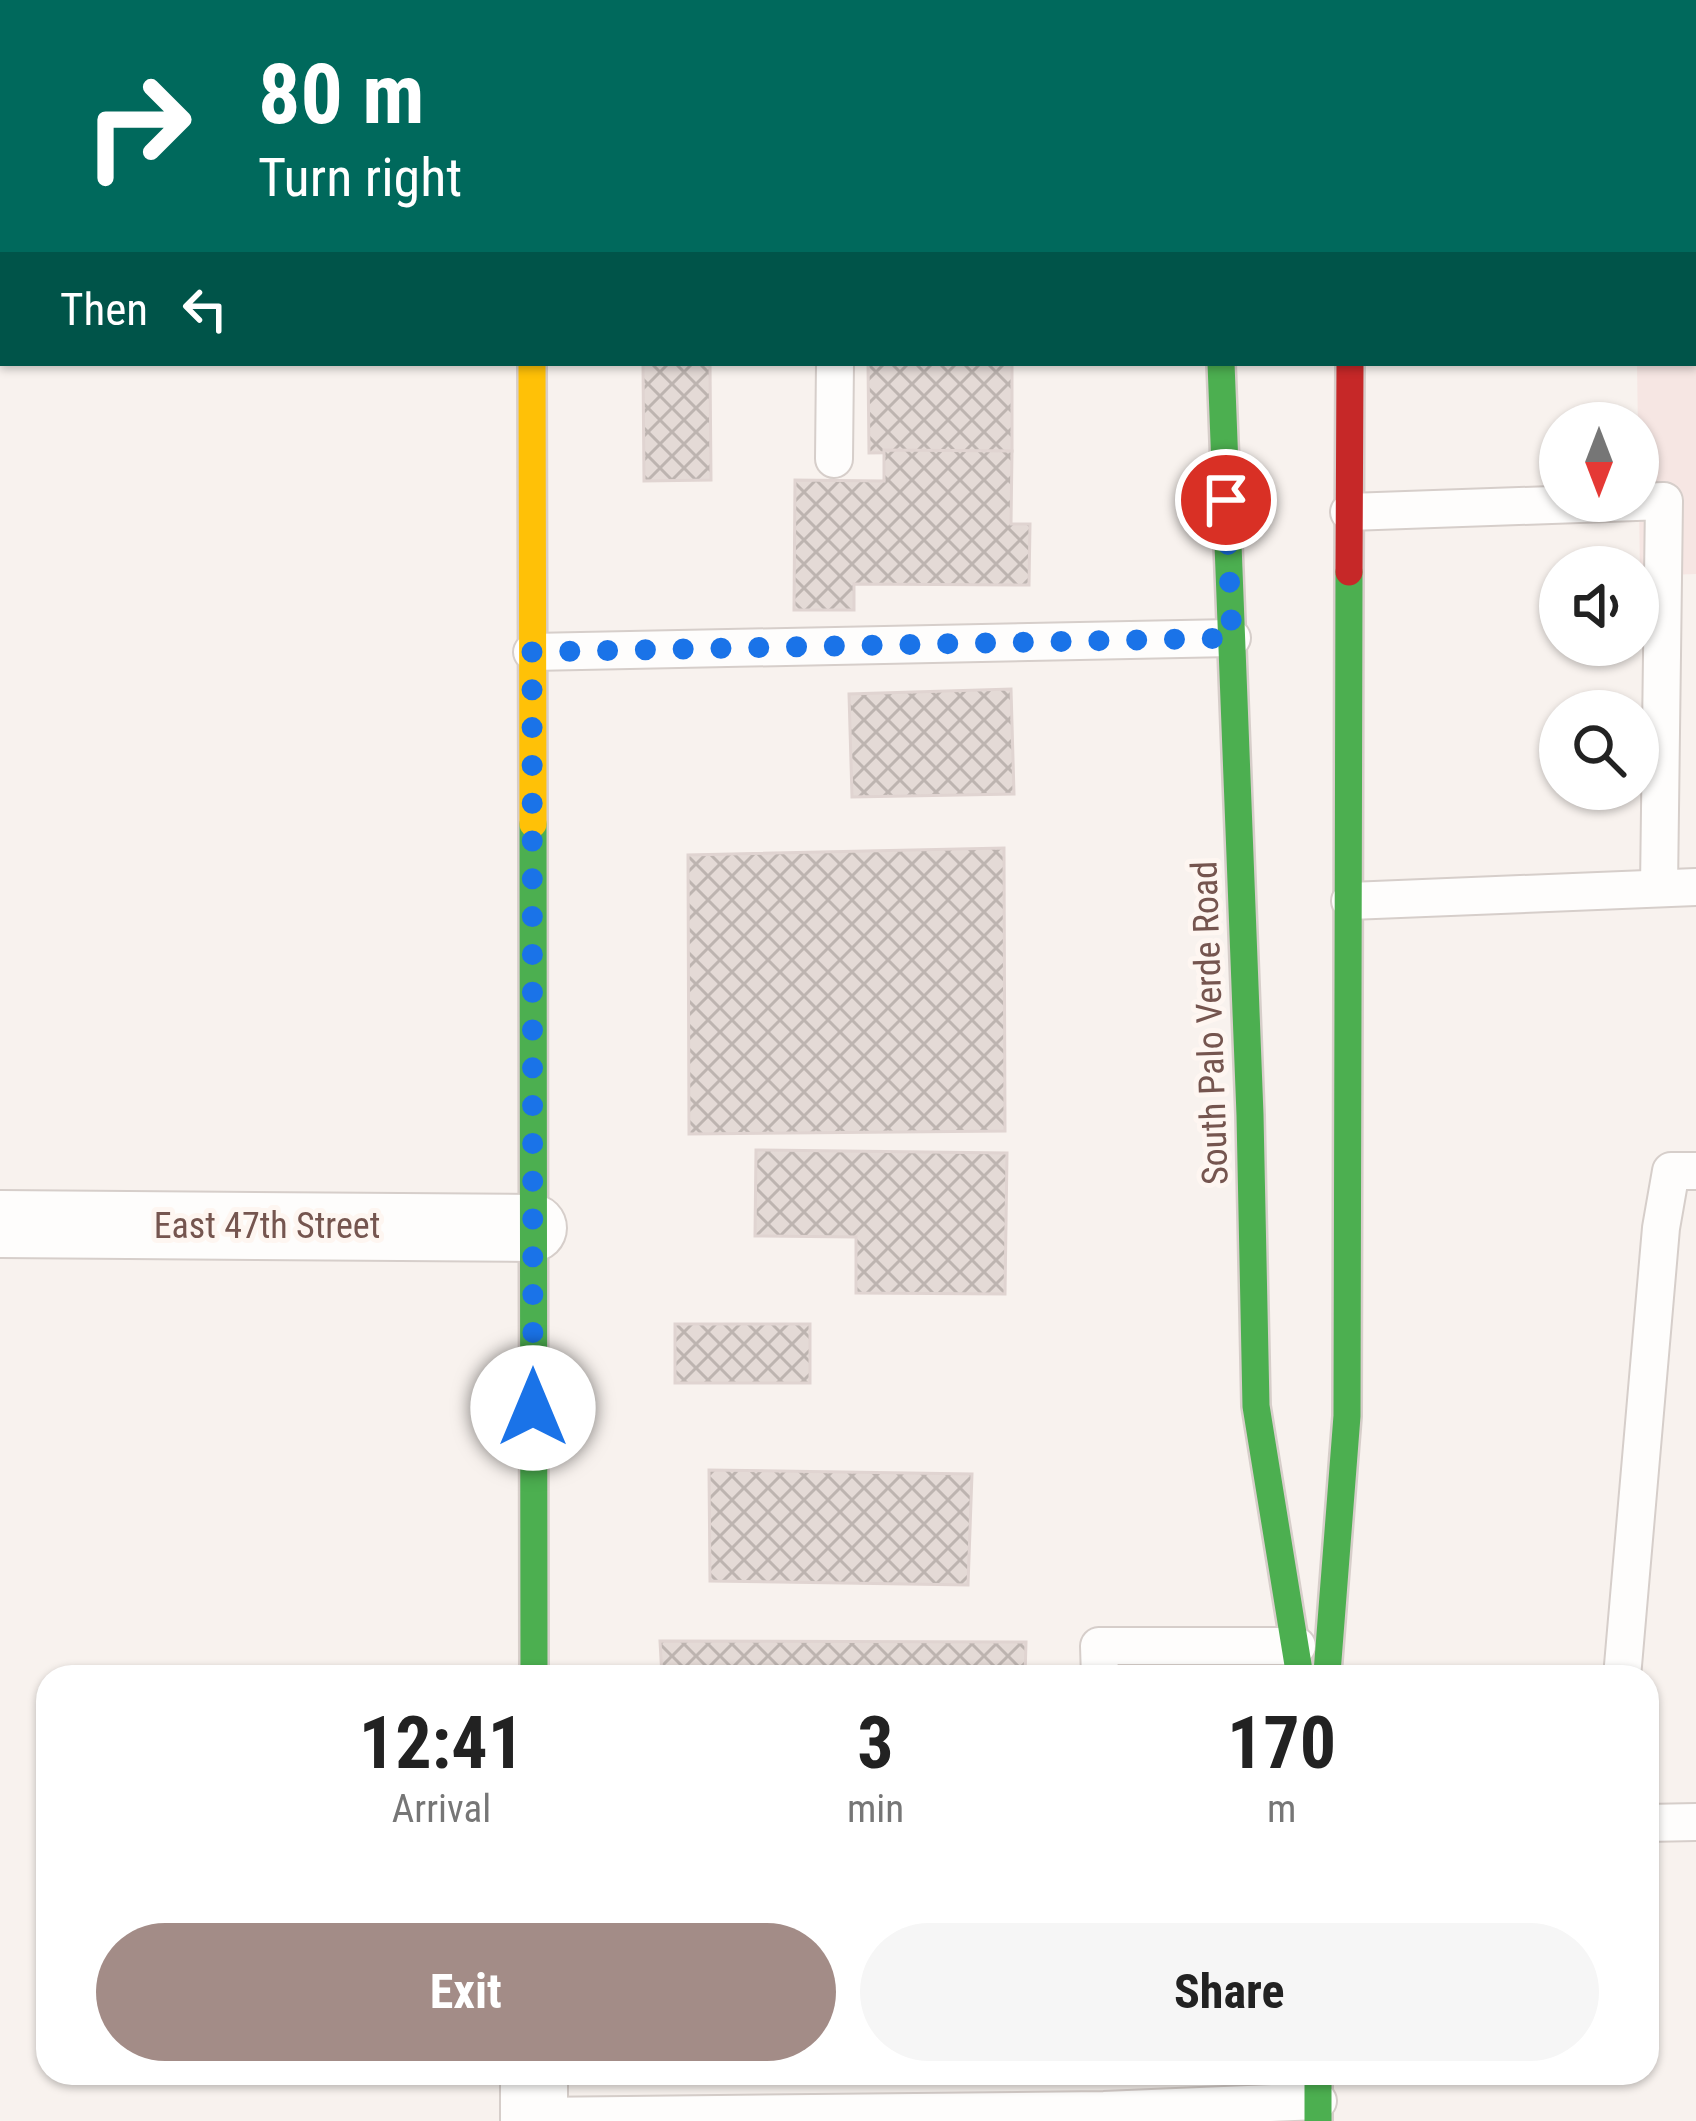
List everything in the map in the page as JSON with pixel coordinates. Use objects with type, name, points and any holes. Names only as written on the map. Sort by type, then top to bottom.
[{"type":"main road","points":[[532,366],[534,1665]]},
{"type":"main road","name":"South Palo Verde Road","points":[[1221,366],[1250,1115],[1256,1406],[1299,1661]]},
{"type":"main road","points":[[1327,1665],[1347,1417],[1350,366]]},
{"type":"street","name":"East 47th Street","points":[[0,1224],[533,1228]]},
{"type":"lane","points":[[834,459],[835,366]]},
{"type":"lane","points":[[1348,512],[1664,501],[1678,755],[1659,887]]},
{"type":"lane","points":[[532,652],[1232,638]]},
{"type":"lane","points":[[1350,901],[1696,887]]},
{"type":"lane","points":[[1623,1665],[1661,1228],[1671,1171],[1696,1171]]},
{"type":"lane","points":[[1100,1665],[1100,1646],[1299,1661]]},
{"type":"lane","points":[[1659,1823],[1696,1822]]},
{"type":"lane","points":[[1103,2085],[1104,2110]]},
{"type":"lane","points":[[534,2103],[1104,2110],[1318,2098]]},
{"type":"shaded area","points":[[1637,366],[1696,366],[1696,574],[1659,575],[1659,546],[1640,546],[1639,522],[1659,522],[1659,402],[1638,402]]},
{"type":"building","points":[[643,366],[710,366],[711,480],[644,481]]},
{"type":"building","points":[[868,366],[1012,366],[1012,451],[869,453]]},
{"type":"building","points":[[884,450],[1012,451],[1011,524],[1030,524],[1029,585],[854,584],[854,610],[794,610],[795,480],[884,481]]},
{"type":"building","points":[[1011,689],[1014,794],[852,797],[849,694]]},
{"type":"building","points":[[1004,848],[1005,1131],[689,1134],[688,855]]},
{"type":"building","points":[[756,1150],[1007,1153],[1005,1294],[856,1293],[856,1237],[755,1236]]},
{"type":"building","points":[[675,1324],[810,1324],[810,1383],[675,1383]]},
{"type":"building","points":[[709,1470],[972,1474],[968,1585],[710,1581]]},
{"type":"building","points":[[660,1641],[1026,1642],[1025,1665],[661,1665]]},
{"type":"traffic: fast","points":[[1221,366],[1250,1115],[1256,1406],[1298,1665]]},
{"type":"traffic: fast","points":[[1328,1665],[1347,1416],[1349,572]]},
{"type":"traffic: fast","points":[[533,824],[534,1665]]},
{"type":"traffic: fast","points":[[1318,2085],[1318,2121]]},
{"type":"traffic: slow","points":[[532,366],[533,824]]},
{"type":"traffic: jam","points":[[1349,572],[1350,366]]},
{"type":"route","points":[[533,1408],[532,652],[1232,638],[1226,500]]}]
